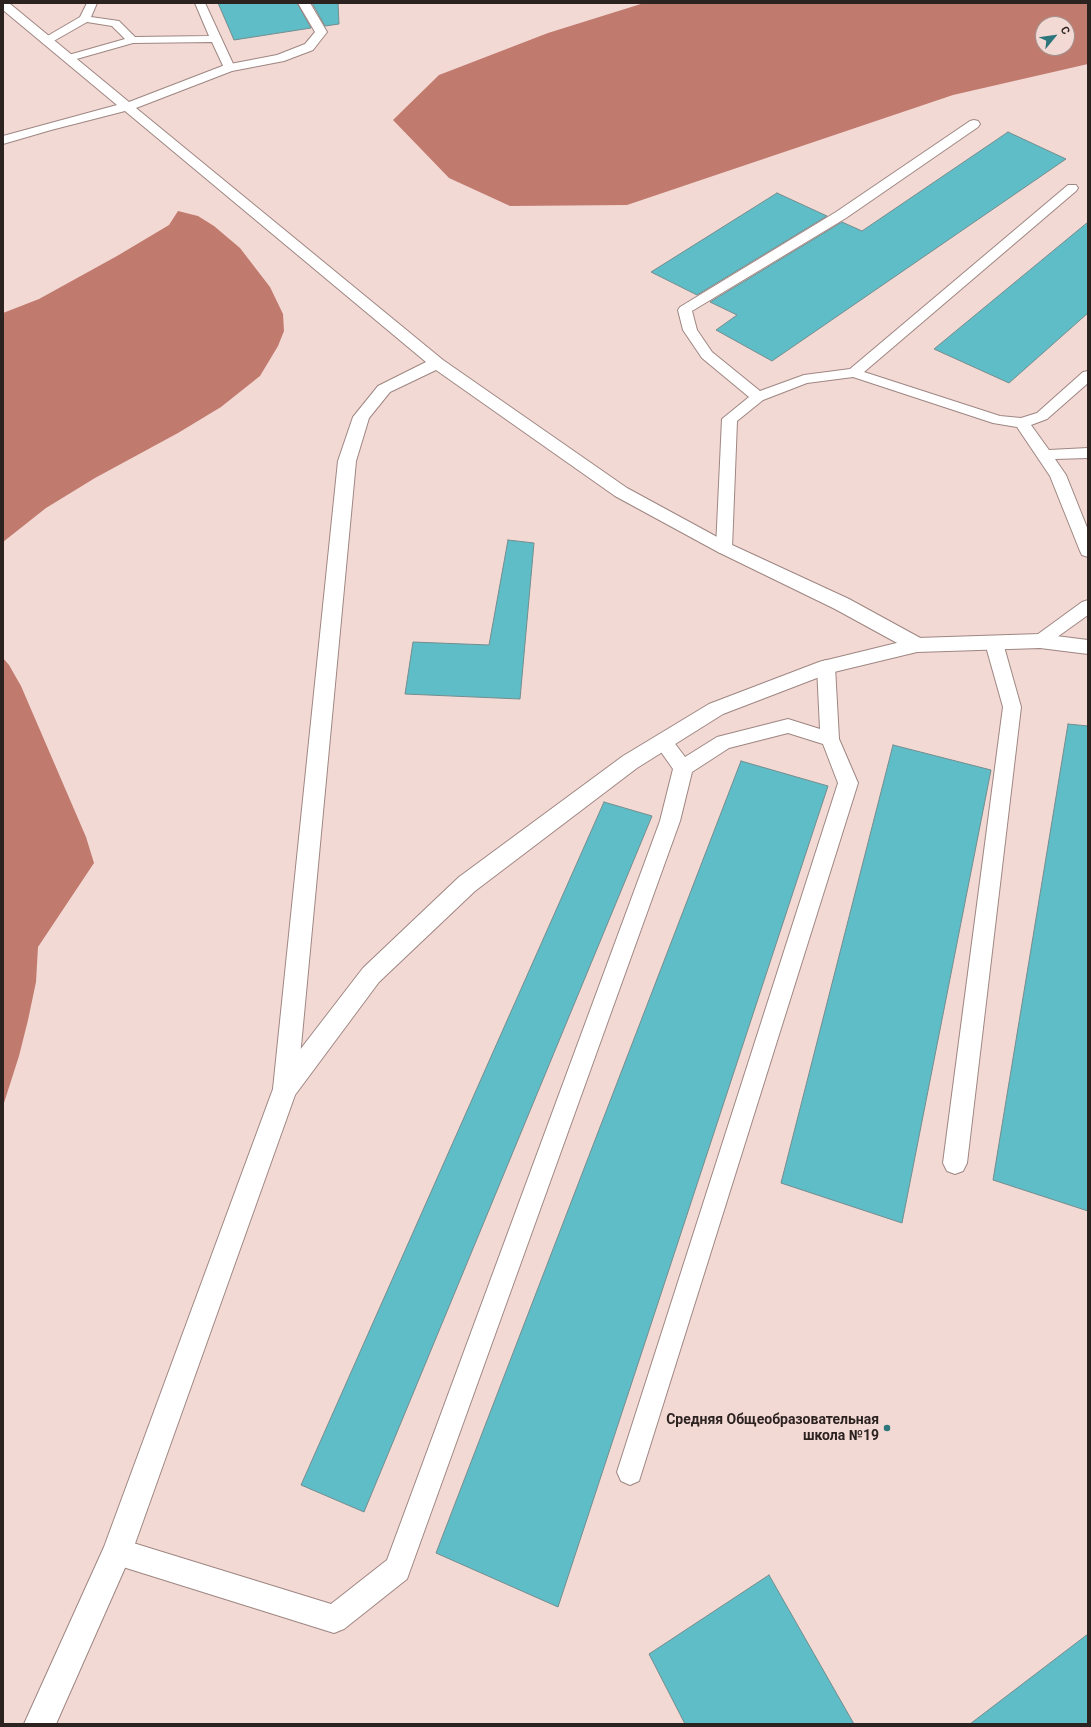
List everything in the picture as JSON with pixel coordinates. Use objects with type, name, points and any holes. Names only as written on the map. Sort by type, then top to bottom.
[{"type":"street","points":[[3,140],[46,126],[129,106],[229,68],[280,58],[309,47],[321,32],[304,3]]},
{"type":"street","points":[[3,4],[129,106],[437,363],[621,492],[724,548],[842,604],[917,645]]},
{"type":"street","points":[[40,1724],[117,1552],[285,1089],[346,461],[361,416],[384,389],[437,363]]},
{"type":"street","points":[[285,1089],[371,974],[467,884],[630,762],[716,709],[826,667],[917,645],[1040,641],[1088,647]]},
{"type":"lane","points":[[48,40],[85,19],[92,3]]},
{"type":"lane","points":[[200,3],[229,68]]},
{"type":"lane","points":[[85,19],[115,23],[132,40]]},
{"type":"lane","points":[[69,58],[132,40],[215,38]]},
{"type":"lane","points":[[758,397],[707,355],[690,330],[685,310],[841,215],[974,124]]},
{"type":"lane","points":[[854,373],[1072,188]]},
{"type":"lane","points":[[724,548],[730,419],[758,397],[804,379],[854,373],[998,420],[1022,423],[1042,416],[1088,375]]},
{"type":"lane","points":[[1022,423],[1058,475],[1088,551]]},
{"type":"lane","points":[[1045,455],[1088,453]]},
{"type":"lane","points":[[1040,641],[1088,606]]},
{"type":"lane","points":[[955,1163],[1012,707],[994,643]]},
{"type":"lane","points":[[630,1472],[848,783],[830,738],[826,667]]},
{"type":"lane","points":[[117,1552],[334,1619],[397,1569],[670,821],[683,768],[724,742],[788,726],[830,738]]},
{"type":"lane","points":[[663,742],[683,768]]},
{"type":"shaded area","points":[[644,3],[1088,3],[1088,64],[953,95],[627,205],[510,206],[449,178],[393,120],[439,75],[548,33]]},
{"type":"shaded area","points":[[178,211],[198,216],[214,226],[240,248],[270,287],[283,314],[284,331],[278,346],[260,376],[221,407],[178,433],[95,478],[46,508],[3,542],[3,313],[39,299],[117,256],[169,225]]},
{"type":"shaded area","points":[[3,658],[9,665],[21,686],[86,837],[94,863],[38,947],[36,982],[28,1020],[19,1056],[3,1106]]},
{"type":"building","points":[[218,3],[297,3],[311,28],[234,40]]},
{"type":"building","points":[[312,3],[338,3],[339,24],[325,26]]},
{"type":"building","points":[[1008,132],[1066,159],[772,361],[716,330],[737,315],[710,302],[842,222],[862,231]]},
{"type":"building","points":[[777,193],[827,216],[697,295],[651,272]]},
{"type":"building","points":[[1088,222],[1088,313],[1009,383],[934,349]]},
{"type":"building","points":[[508,540],[534,543],[520,699],[405,694],[413,642],[489,645]]},
{"type":"building","points":[[1068,724],[1088,726],[1088,1211],[993,1180]]},
{"type":"building","points":[[893,745],[991,770],[902,1223],[781,1183]]},
{"type":"building","points":[[741,761],[828,786],[558,1607],[436,1553]]},
{"type":"building","points":[[604,802],[652,816],[364,1512],[301,1485]]},
{"type":"building","points":[[769,1575],[854,1724],[685,1724],[649,1654]]},
{"type":"building","points":[[1088,1634],[1088,1724],[970,1724]]},
{"type":"place","name":"Средняя Общеобразовательная школа №19","points":[[887,1428]]}]
